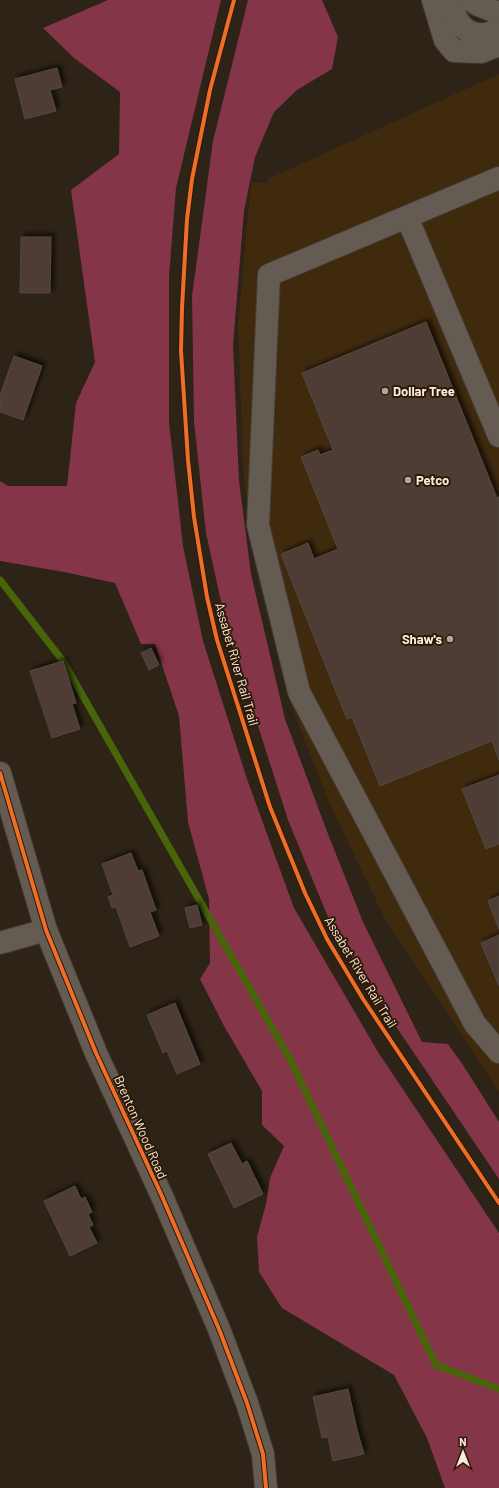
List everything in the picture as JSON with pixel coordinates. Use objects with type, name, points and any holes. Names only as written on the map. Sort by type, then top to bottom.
[{"type":"street","points":[[433,0],[445,40],[454,51],[481,52],[499,45]]},
{"type":"street","points":[[450,0],[454,13],[461,27],[471,32],[484,34],[499,29]]},
{"type":"street","points":[[470,0],[478,5],[499,13]]},
{"type":"street","points":[[499,178],[269,275],[258,525],[299,692],[475,1024],[499,1052]]},
{"type":"street","points":[[407,217],[499,436]]},
{"type":"street","name":"Brenton Wood Road","points":[[0,773],[46,930],[96,1052],[161,1194],[219,1329],[247,1403],[263,1454],[266,1488]]},
{"type":"street","points":[[0,943],[46,930]]},
{"type":"shaded area","points":[[108,0],[221,0],[176,188],[169,277],[169,422],[183,546],[203,641],[247,779],[294,908],[378,1052],[499,1233],[499,1488],[445,1488],[427,1438],[394,1375],[282,1308],[259,1272],[257,1237],[266,1204],[270,1178],[284,1146],[262,1125],[262,1091],[224,1026],[200,979],[210,963],[209,899],[188,822],[179,716],[155,644],[141,644],[115,583],[64,572],[0,561],[0,481],[8,486],[67,486],[76,403],[95,362],[71,190],[119,154],[120,92],[74,58],[43,28]]},
{"type":"shaded area","points":[[248,0],[322,0],[338,37],[332,69],[297,90],[274,112],[255,157],[244,211],[233,345],[239,481],[251,574],[285,719],[363,922],[422,1042],[448,1044],[499,1122],[499,1179],[393,1022],[330,922],[288,820],[227,629],[206,533],[194,421],[192,296],[213,141]]},
{"type":"shaded area","points":[[499,74],[499,1092],[385,919],[330,805],[287,694],[244,485],[238,324],[251,182],[268,183],[268,179]]},
{"type":"building","points":[[57,68],[62,87],[50,90],[56,111],[25,119],[15,79]]},
{"type":"building","points":[[21,237],[51,237],[50,293],[20,293]]},
{"type":"building","points":[[426,322],[497,498],[499,497],[499,760],[492,741],[380,786],[352,717],[347,719],[281,554],[308,543],[314,559],[338,549],[301,457],[318,450],[320,455],[333,450],[302,373]]},
{"type":"building","points":[[14,356],[42,366],[23,420],[0,412],[0,395]]},
{"type":"building","points":[[151,648],[159,665],[149,670],[141,653]]},
{"type":"building","points":[[63,661],[76,703],[72,704],[80,729],[52,738],[30,671]]},
{"type":"building","points":[[499,775],[499,844],[486,849],[462,789]]},
{"type":"building","points":[[131,853],[138,871],[142,870],[156,910],[150,912],[159,936],[130,947],[116,907],[112,908],[108,897],[113,895],[102,864]]},
{"type":"building","points":[[499,896],[499,929],[488,901]]},
{"type":"building","points":[[197,905],[202,925],[190,928],[185,908]]},
{"type":"building","points":[[499,935],[499,986],[481,943]]},
{"type":"building","points":[[175,1003],[200,1064],[177,1074],[167,1051],[163,1053],[147,1015]]},
{"type":"building","points":[[231,1143],[242,1164],[247,1161],[263,1194],[234,1208],[208,1154]]},
{"type":"building","points":[[75,1186],[81,1199],[85,1197],[92,1212],[88,1214],[93,1225],[89,1227],[97,1243],[70,1256],[44,1201]]},
{"type":"building","points":[[348,1389],[364,1454],[333,1461],[328,1437],[322,1438],[313,1397]]},
{"type":"waterway","points":[[0,580],[63,661],[290,1059],[436,1365],[499,1389]]},
{"type":"cycle path","name":"Assabet River Rail Trail","points":[[234,0],[210,90],[192,179],[187,219],[182,308],[181,351],[188,460],[194,517],[207,597],[217,640],[270,807],[305,893],[327,939],[363,999],[499,1203]]},
{"type":"cycle path","points":[[0,773],[46,930],[96,1053],[161,1194],[219,1329],[247,1403],[263,1454],[266,1488]]},
{"type":"place","name":"Dollar Tree","points":[[385,391]]},
{"type":"place","name":"Petco","points":[[408,480]]},
{"type":"place","name":"Shaw's","points":[[450,639]]}]
